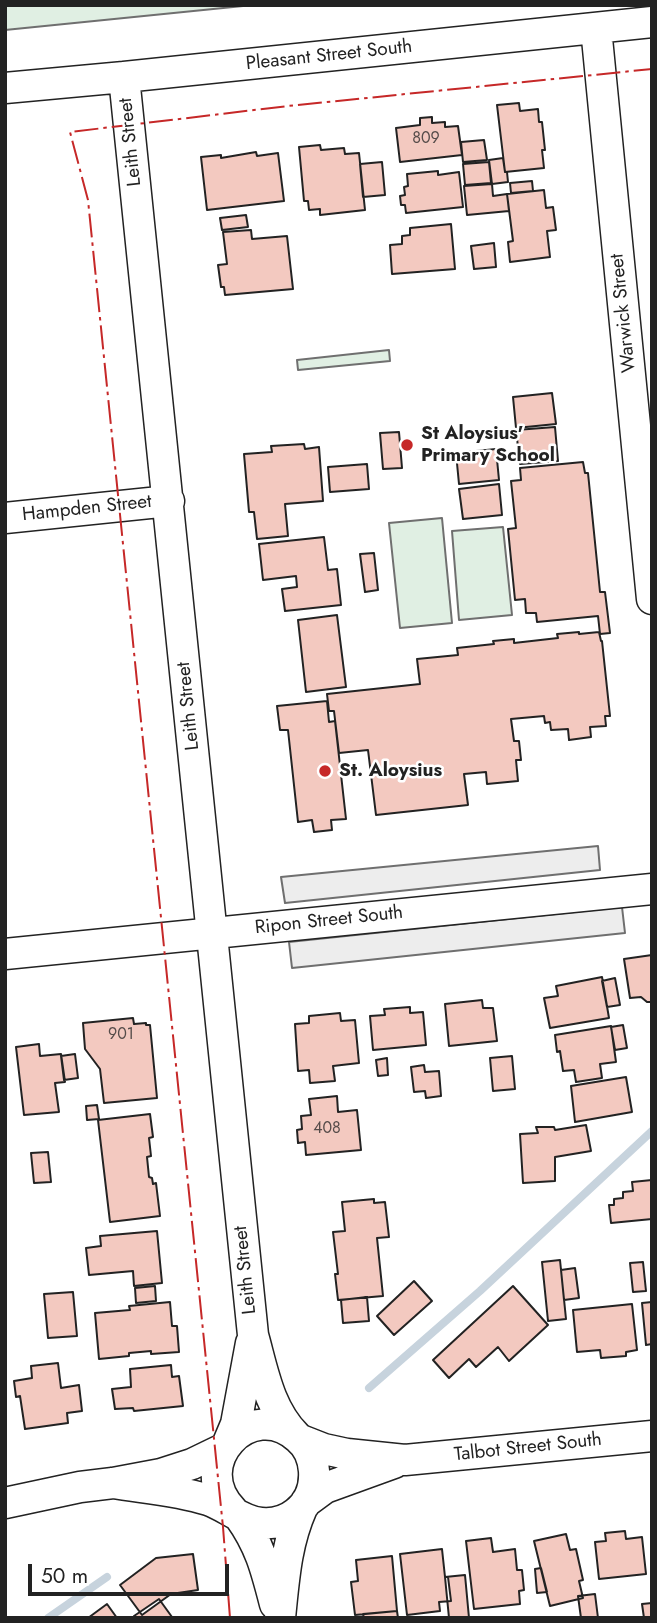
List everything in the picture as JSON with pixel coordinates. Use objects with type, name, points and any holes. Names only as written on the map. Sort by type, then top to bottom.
[{"type":"street","name":"Pleasant Street South","points":[[5,88],[652,22]]},
{"type":"street","name":"Warwick Street","points":[[596,28],[652,599]]},
{"type":"street","name":"Leith Street","points":[[124,77],[253,1335],[276,1409],[287,1427],[299,1438]]},
{"type":"street","name":"Hampden Street","points":[[5,517],[169,501]]},
{"type":"street","name":"Ripon Street South","points":[[5,954],[652,889]]},
{"type":"street","name":"Leith Street","points":[[226,1446],[236,1424],[253,1335]]},
{"type":"street","points":[[5,1503],[168,1472],[192,1464],[226,1446],[243,1430],[261,1425],[280,1427],[299,1438],[310,1452],[314,1481],[291,1536],[285,1562],[279,1618]]},
{"type":"street","name":"Talbot Street South","points":[[299,1438],[324,1449],[347,1454],[405,1460],[652,1436]]},
{"type":"street","points":[[226,1446],[217,1468],[221,1495],[251,1534],[259,1551],[279,1618]]},
{"type":"street","name":"Talbot Street South","points":[[304,1505],[325,1488],[405,1460]]},
{"type":"street","points":[[113,1483],[185,1493],[210,1500],[251,1522],[272,1523],[285,1520],[304,1505]]},
{"type":"green space","points":[[5,5],[253,5],[5,30]]},
{"type":"green space","points":[[389,350],[390,361],[298,370],[297,360]]},
{"type":"green space","points":[[442,518],[452,623],[400,628],[389,523]]},
{"type":"green space","points":[[503,527],[512,615],[459,620],[452,531]]},
{"type":"shaded area","points":[[598,846],[600,870],[285,903],[281,877]]},
{"type":"shaded area","points":[[622,907],[625,933],[292,968],[289,942]]},
{"type":"building","points":[[519,103],[520,111],[538,109],[545,150],[542,150],[544,168],[505,172],[497,105]]},
{"type":"building","points":[[432,117],[432,123],[445,122],[445,127],[458,126],[462,155],[400,162],[396,128],[420,125],[420,118]]},
{"type":"building","points":[[484,140],[487,160],[463,162],[461,142]]},
{"type":"building","points":[[320,145],[321,150],[344,148],[345,154],[359,153],[365,210],[320,215],[320,209],[309,210],[308,201],[304,201],[299,147]]},
{"type":"building","points":[[256,152],[257,156],[278,153],[284,201],[207,210],[201,157],[221,155],[221,158]]},
{"type":"building","points":[[503,158],[508,182],[492,184],[489,160]]},
{"type":"building","points":[[382,162],[385,195],[363,197],[360,164]]},
{"type":"building","points":[[489,162],[491,183],[465,185],[463,164]]},
{"type":"building","points":[[438,171],[438,175],[459,172],[463,207],[406,213],[400,196],[405,195],[404,187],[408,186],[407,174]]},
{"type":"building","points":[[532,181],[533,191],[511,193],[510,183]]},
{"type":"building","points":[[492,184],[493,196],[507,194],[509,211],[467,215],[464,186]]},
{"type":"building","points":[[544,190],[546,208],[553,207],[556,230],[547,231],[550,257],[510,262],[508,242],[513,241],[507,194]]},
{"type":"building","points":[[246,215],[248,227],[222,230],[220,218]]},
{"type":"building","points":[[451,224],[455,269],[392,274],[390,245],[402,244],[402,236],[410,235],[410,228]]},
{"type":"building","points":[[251,230],[252,239],[287,236],[293,289],[225,295],[218,265],[227,264],[223,232]]},
{"type":"building","points":[[494,243],[496,267],[474,269],[471,246]]},
{"type":"building","points":[[552,393],[556,424],[516,428],[513,397]]},
{"type":"building","points":[[555,427],[558,461],[520,464],[516,430]]},
{"type":"building","points":[[399,432],[402,468],[383,469],[380,433]]},
{"type":"building","points":[[304,444],[305,449],[319,447],[323,501],[285,504],[288,536],[257,539],[254,512],[249,512],[244,454],[272,452],[271,446]]},
{"type":"building","points":[[496,449],[499,480],[459,484],[456,453]]},
{"type":"building","points":[[583,462],[585,473],[588,473],[600,592],[605,592],[610,633],[600,634],[598,616],[537,622],[536,613],[526,613],[525,599],[515,600],[508,529],[516,528],[511,481],[521,480],[520,468]]},
{"type":"building","points":[[367,464],[369,489],[330,492],[328,467]]},
{"type":"building","points":[[499,484],[502,515],[463,519],[459,489]]},
{"type":"building","points":[[324,537],[328,570],[337,569],[341,605],[285,611],[282,589],[297,587],[296,576],[263,580],[259,544]]},
{"type":"building","points":[[374,553],[378,590],[365,592],[360,554]]},
{"type":"building","points":[[337,615],[346,687],[306,692],[298,620]]},
{"type":"building","points":[[599,632],[602,641],[610,716],[605,716],[606,726],[590,727],[591,737],[569,740],[568,729],[551,730],[550,722],[545,723],[544,716],[511,719],[514,741],[519,741],[521,760],[516,760],[518,781],[487,784],[486,772],[464,774],[468,805],[376,815],[368,750],[339,753],[334,711],[329,711],[327,694],[420,684],[417,659],[458,655],[457,648],[494,644],[493,641],[514,639],[514,643],[558,638],[557,634]]},
{"type":"building","points":[[327,701],[329,722],[335,721],[346,819],[331,820],[332,830],[314,832],[312,820],[298,822],[288,730],[280,730],[277,706]]},
{"type":"building","points":[[652,955],[652,1002],[641,997],[630,998],[624,959]]},
{"type":"building","points":[[602,977],[609,1018],[550,1028],[544,998],[558,996],[556,986]]},
{"type":"building","points":[[615,978],[620,1005],[607,1007],[602,981]]},
{"type":"building","points":[[482,1000],[483,1008],[493,1008],[497,1041],[449,1046],[445,1004]]},
{"type":"building","points":[[410,1007],[410,1013],[423,1012],[426,1045],[373,1050],[370,1016],[385,1015],[384,1009]]},
{"type":"building","points":[[340,1013],[341,1021],[355,1020],[359,1063],[333,1066],[335,1081],[310,1083],[309,1070],[298,1071],[295,1024],[309,1023],[309,1016]]},
{"type":"building","points":[[133,1018],[134,1024],[150,1025],[157,1098],[104,1103],[100,1069],[85,1049],[83,1023]]},
{"type":"building","points":[[623,1025],[627,1048],[615,1050],[611,1027]]},
{"type":"building","points":[[611,1026],[616,1062],[600,1064],[602,1078],[576,1082],[574,1070],[563,1071],[555,1035]]},
{"type":"building","points":[[39,1044],[40,1056],[61,1054],[65,1082],[55,1083],[59,1112],[24,1115],[16,1047]]},
{"type":"building","points":[[75,1054],[78,1078],[64,1080],[61,1056]]},
{"type":"building","points":[[512,1056],[515,1089],[493,1091],[490,1058]]},
{"type":"building","points":[[387,1058],[388,1075],[378,1076],[376,1060]]},
{"type":"building","points":[[424,1065],[425,1072],[439,1071],[441,1096],[426,1098],[425,1091],[414,1092],[411,1067]]},
{"type":"building","points":[[626,1077],[632,1112],[575,1122],[571,1086]]},
{"type":"building","points":[[337,1096],[338,1112],[357,1110],[361,1150],[306,1155],[305,1142],[298,1143],[297,1130],[302,1129],[301,1116],[311,1115],[309,1099]]},
{"type":"building","points":[[97,1105],[99,1119],[87,1120],[86,1106]]},
{"type":"building","points":[[150,1114],[153,1137],[149,1138],[151,1156],[147,1157],[149,1177],[152,1178],[153,1184],[156,1183],[160,1216],[110,1222],[98,1120]]},
{"type":"building","points":[[586,1125],[591,1151],[555,1157],[555,1181],[523,1183],[520,1134],[538,1133],[536,1127],[554,1127],[555,1130]]},
{"type":"building","points":[[48,1152],[51,1182],[34,1183],[31,1153]]},
{"type":"building","points":[[652,1180],[652,1219],[611,1223],[609,1205],[614,1205],[614,1199],[623,1198],[623,1192],[633,1191],[632,1182]]},
{"type":"building","points":[[374,1199],[374,1203],[385,1202],[389,1237],[377,1238],[383,1296],[338,1300],[333,1232],[345,1231],[342,1202]]},
{"type":"building","points":[[157,1231],[162,1283],[134,1286],[133,1271],[89,1275],[86,1248],[101,1246],[100,1236]]},
{"type":"building","points":[[560,1260],[566,1319],[548,1321],[542,1262]]},
{"type":"building","points":[[643,1262],[646,1291],[633,1292],[630,1263]]},
{"type":"building","points":[[575,1268],[579,1298],[564,1300],[561,1270]]},
{"type":"building","points":[[414,1281],[432,1301],[394,1335],[377,1316]]},
{"type":"building","points":[[155,1286],[156,1301],[136,1303],[135,1288]]},
{"type":"building","points":[[513,1286],[548,1325],[509,1361],[498,1347],[476,1367],[469,1359],[449,1378],[433,1360]]},
{"type":"building","points":[[73,1292],[77,1336],[48,1338],[44,1294]]},
{"type":"building","points":[[367,1297],[369,1321],[343,1323],[341,1300]]},
{"type":"building","points":[[170,1302],[172,1326],[177,1326],[179,1352],[151,1354],[151,1351],[99,1359],[95,1313],[130,1310],[129,1306]]},
{"type":"building","points":[[652,1302],[652,1344],[646,1345],[642,1303]]},
{"type":"building","points":[[632,1304],[637,1350],[626,1352],[626,1356],[601,1358],[600,1350],[577,1352],[573,1310]]},
{"type":"building","points":[[58,1363],[61,1388],[79,1385],[82,1411],[67,1413],[68,1423],[25,1429],[20,1396],[16,1397],[14,1381],[32,1378],[31,1366]]},
{"type":"building","points":[[171,1365],[172,1377],[179,1376],[183,1406],[134,1411],[133,1408],[115,1409],[112,1389],[131,1387],[130,1369]]},
{"type":"building","points":[[625,1531],[626,1539],[642,1537],[646,1574],[599,1579],[595,1542],[606,1541],[605,1533]]},
{"type":"building","points":[[566,1534],[570,1550],[576,1549],[583,1580],[579,1581],[583,1598],[550,1606],[534,1541]]},
{"type":"building","points":[[491,1538],[493,1552],[515,1549],[517,1570],[522,1570],[524,1590],[519,1591],[520,1604],[474,1609],[466,1541]]},
{"type":"building","points":[[442,1549],[451,1601],[439,1602],[440,1611],[407,1615],[400,1554]]},
{"type":"building","points":[[193,1554],[198,1590],[171,1594],[142,1615],[120,1585],[156,1558]]},
{"type":"building","points":[[392,1556],[397,1611],[355,1615],[351,1582],[358,1581],[356,1560]]},
{"type":"building","points":[[541,1568],[547,1592],[537,1593],[535,1569]]},
{"type":"building","points":[[465,1575],[469,1618],[449,1618],[445,1577]]},
{"type":"building","points":[[595,1594],[598,1618],[581,1618],[578,1596]]},
{"type":"building","points":[[159,1599],[172,1617],[135,1618],[134,1616]]},
{"type":"building","points":[[652,1603],[652,1618],[644,1618],[642,1604]]},
{"type":"building","points":[[107,1604],[117,1618],[88,1618]]},
{"type":"building","points":[[397,1611],[398,1618],[364,1618],[363,1614]]},
{"type":"waterway","points":[[369,1388],[480,1291],[652,1131]]},
{"type":"waterway","points":[[48,1618],[107,1577]]},
{"type":"power","points":[[230,1618],[223,1527],[88,200],[70,132],[288,106],[652,69]]},
{"type":"place","name":"St Aloysius' Primary School","points":[[407,445]]},
{"type":"place","name":"St. Aloysius","points":[[325,771]]}]
